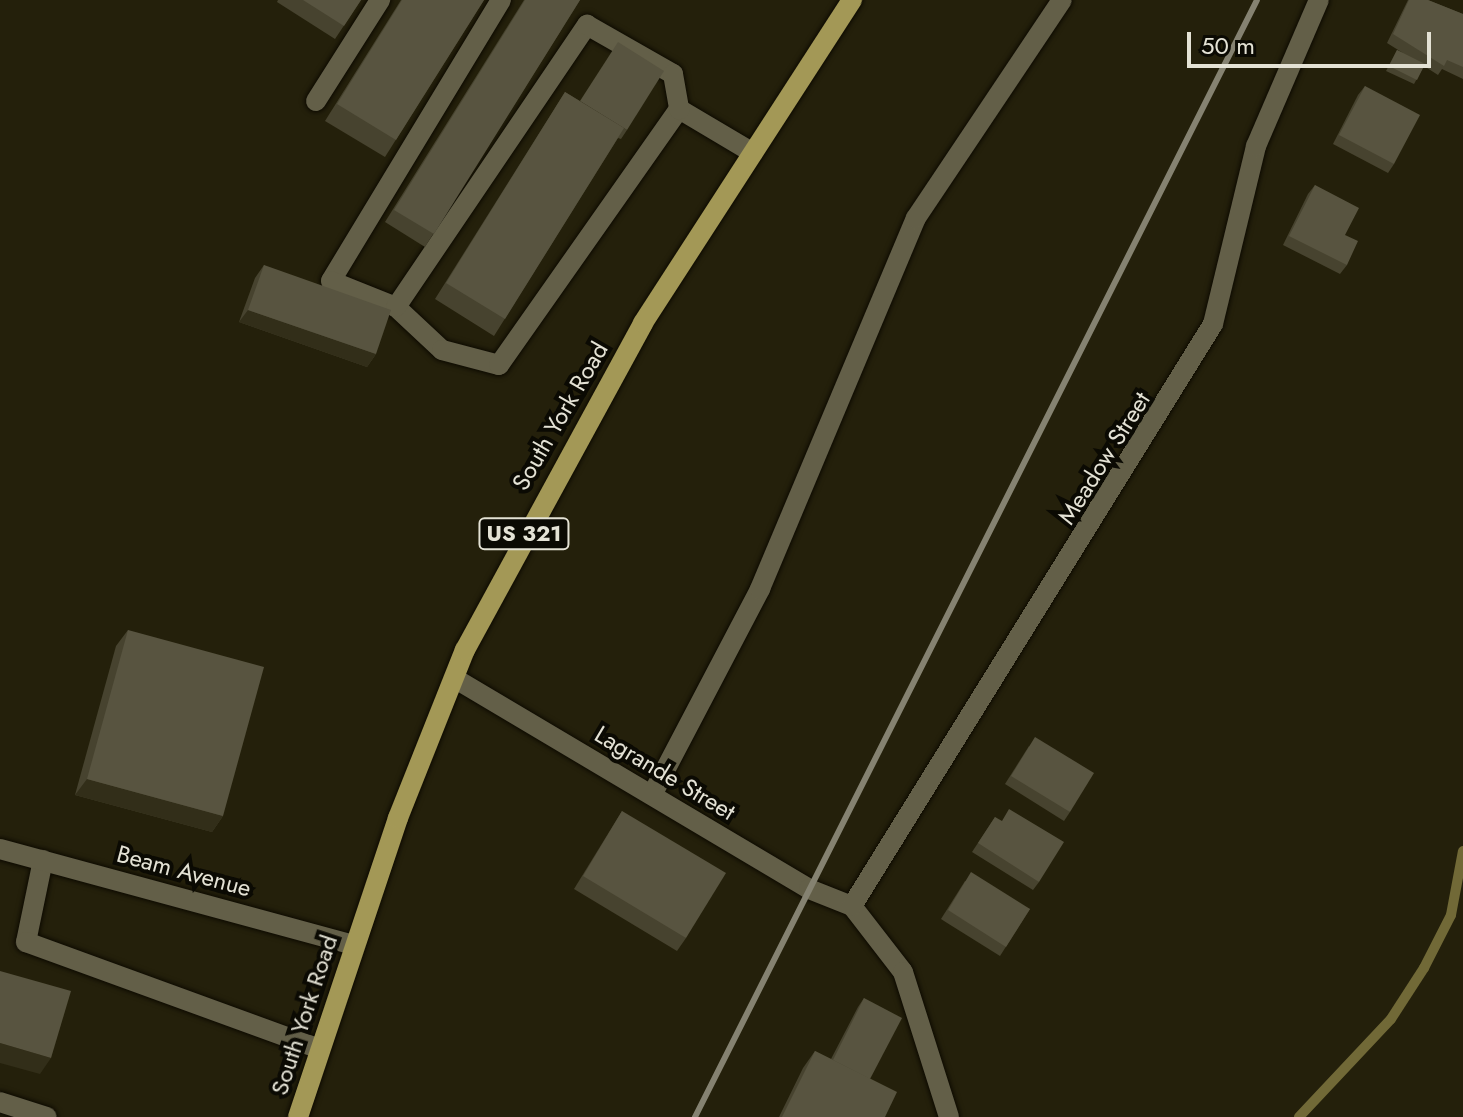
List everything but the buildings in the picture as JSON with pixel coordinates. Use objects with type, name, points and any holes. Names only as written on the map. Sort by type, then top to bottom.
[{"type":"main road","name":"South York Road","points":[[298,1117],[354,945],[454,678],[553,476],[753,153],[852,0]]},
{"type":"street","points":[[316,101],[380,0]]},
{"type":"street","points":[[396,307],[587,25],[673,74],[679,109],[499,365],[442,350],[396,307],[331,281],[501,0]]},
{"type":"street","points":[[652,795],[760,589],[916,218],[1062,0]]},
{"type":"street","name":"Meadow Street","points":[[852,906],[1213,324],[1263,123],[1319,0]]},
{"type":"street","points":[[679,109],[753,153]]},
{"type":"street","name":"Lagrande Street","points":[[454,678],[809,889],[852,906]]},
{"type":"street","name":"Beam Avenue","points":[[0,849],[354,945]]},
{"type":"street","points":[[43,860],[26,942],[320,1049]]},
{"type":"street","points":[[852,906],[903,972],[949,1117]]},
{"type":"street","points":[[0,1102],[47,1117]]},
{"type":"waterway","points":[[1299,1117],[1391,1019],[1424,968],[1451,915],[1463,851]]},
{"type":"railway","points":[[695,1117],[1257,0]]}]
